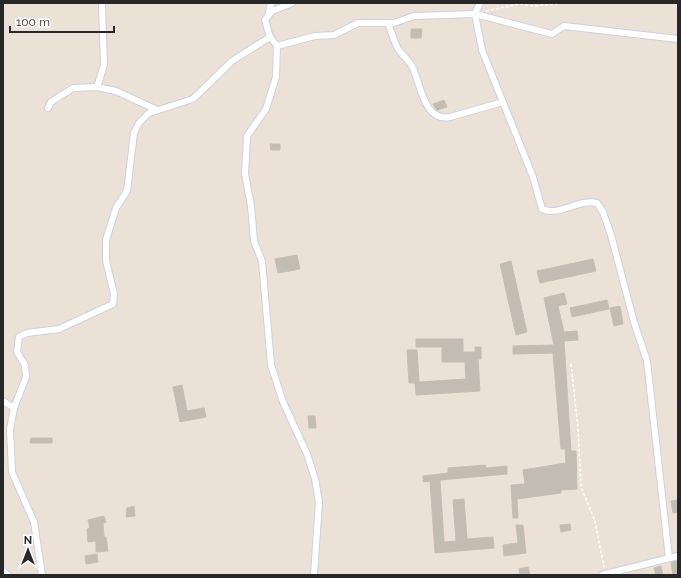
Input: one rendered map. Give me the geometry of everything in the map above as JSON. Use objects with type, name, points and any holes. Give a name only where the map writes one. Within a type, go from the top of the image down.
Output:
[{"type":"street","points":[[97,87],[104,65],[102,3]]},
{"type":"street","points":[[271,3],[265,24],[270,37],[277,46],[276,77],[266,109],[247,136],[245,174],[251,206],[254,241],[262,261],[271,365],[283,402],[308,454],[318,492],[319,502],[314,575]]},
{"type":"street","points":[[269,13],[292,3]]},
{"type":"street","points":[[480,3],[475,14],[482,50],[533,177],[542,210],[549,211],[594,202],[603,212],[611,235],[634,322],[647,361],[669,558]]},
{"type":"street","points":[[277,46],[315,36],[334,35],[358,23],[396,22],[414,16],[475,14],[552,34],[564,26],[678,39]]},
{"type":"street","points":[[388,23],[398,48],[413,69],[427,106],[435,115],[446,118],[503,102]]},
{"type":"street","points":[[42,575],[34,522],[15,483],[12,472],[10,429],[14,408],[26,377],[25,364],[17,352],[19,337],[27,333],[59,329],[114,304],[114,294],[105,248],[108,230],[116,208],[127,191],[136,127],[146,115],[193,99],[232,61],[270,37]]},
{"type":"street","points":[[48,108],[51,102],[73,88],[97,87],[116,91],[157,110]]},
{"type":"street","points":[[3,401],[14,408]]},
{"type":"street","points":[[604,574],[622,572],[678,556]]},
{"type":"street","points":[[3,571],[8,575]]},
{"type":"path","points":[[475,14],[519,3],[534,6],[566,3]]},
{"type":"path","points":[[571,364],[578,428],[582,487],[595,522],[604,574]]},
{"type":"building","points":[[411,29],[422,29],[421,38],[411,38]]},
{"type":"building","points":[[444,100],[447,107],[437,110],[433,104]]},
{"type":"building","points":[[270,144],[280,144],[280,150],[271,150]]},
{"type":"building","points":[[297,255],[300,269],[278,273],[275,259]]},
{"type":"building","points":[[593,259],[596,271],[540,283],[537,271]]},
{"type":"building","points":[[511,261],[527,332],[516,335],[500,264]]},
{"type":"building","points":[[564,293],[567,304],[558,306],[564,332],[577,331],[578,340],[564,341],[571,451],[576,451],[577,489],[561,490],[561,493],[517,499],[518,518],[513,518],[511,485],[525,484],[523,470],[566,463],[565,449],[561,449],[553,353],[513,354],[513,346],[554,345],[544,298]]},
{"type":"building","points":[[607,300],[609,309],[572,317],[570,308]]},
{"type":"building","points":[[620,306],[623,324],[614,326],[610,308]]},
{"type":"building","points":[[416,339],[463,339],[463,352],[475,352],[475,347],[481,347],[481,359],[478,359],[480,391],[416,395],[415,383],[409,383],[407,350],[417,350],[419,382],[466,379],[465,362],[442,362],[442,347],[416,347]]},
{"type":"building","points":[[182,385],[187,411],[204,408],[206,417],[180,422],[173,387]]},
{"type":"building","points":[[308,416],[315,416],[316,428],[309,428]]},
{"type":"building","points":[[31,438],[52,438],[52,443],[30,443]]},
{"type":"building","points":[[485,465],[486,468],[507,466],[507,474],[440,480],[444,542],[456,541],[453,500],[464,499],[467,539],[493,537],[494,548],[435,553],[430,481],[423,482],[423,476],[448,473],[448,468]]},
{"type":"building","points":[[678,500],[678,512],[673,513],[671,501]]},
{"type":"building","points":[[134,506],[135,516],[126,517],[127,508]]},
{"type":"building","points":[[104,516],[106,522],[103,523],[104,537],[106,537],[108,551],[96,552],[96,541],[88,542],[87,529],[90,528],[88,520]]},
{"type":"building","points":[[570,524],[571,530],[561,532],[560,525]]},
{"type":"building","points":[[516,525],[523,525],[526,553],[504,556],[503,545],[518,543]]},
{"type":"building","points":[[97,554],[98,562],[86,564],[85,556]]},
{"type":"building","points":[[678,561],[678,575],[673,575],[671,562]]},
{"type":"building","points":[[661,566],[663,575],[656,575],[654,568]]},
{"type":"building","points":[[528,567],[530,575],[520,575],[519,569]]}]
